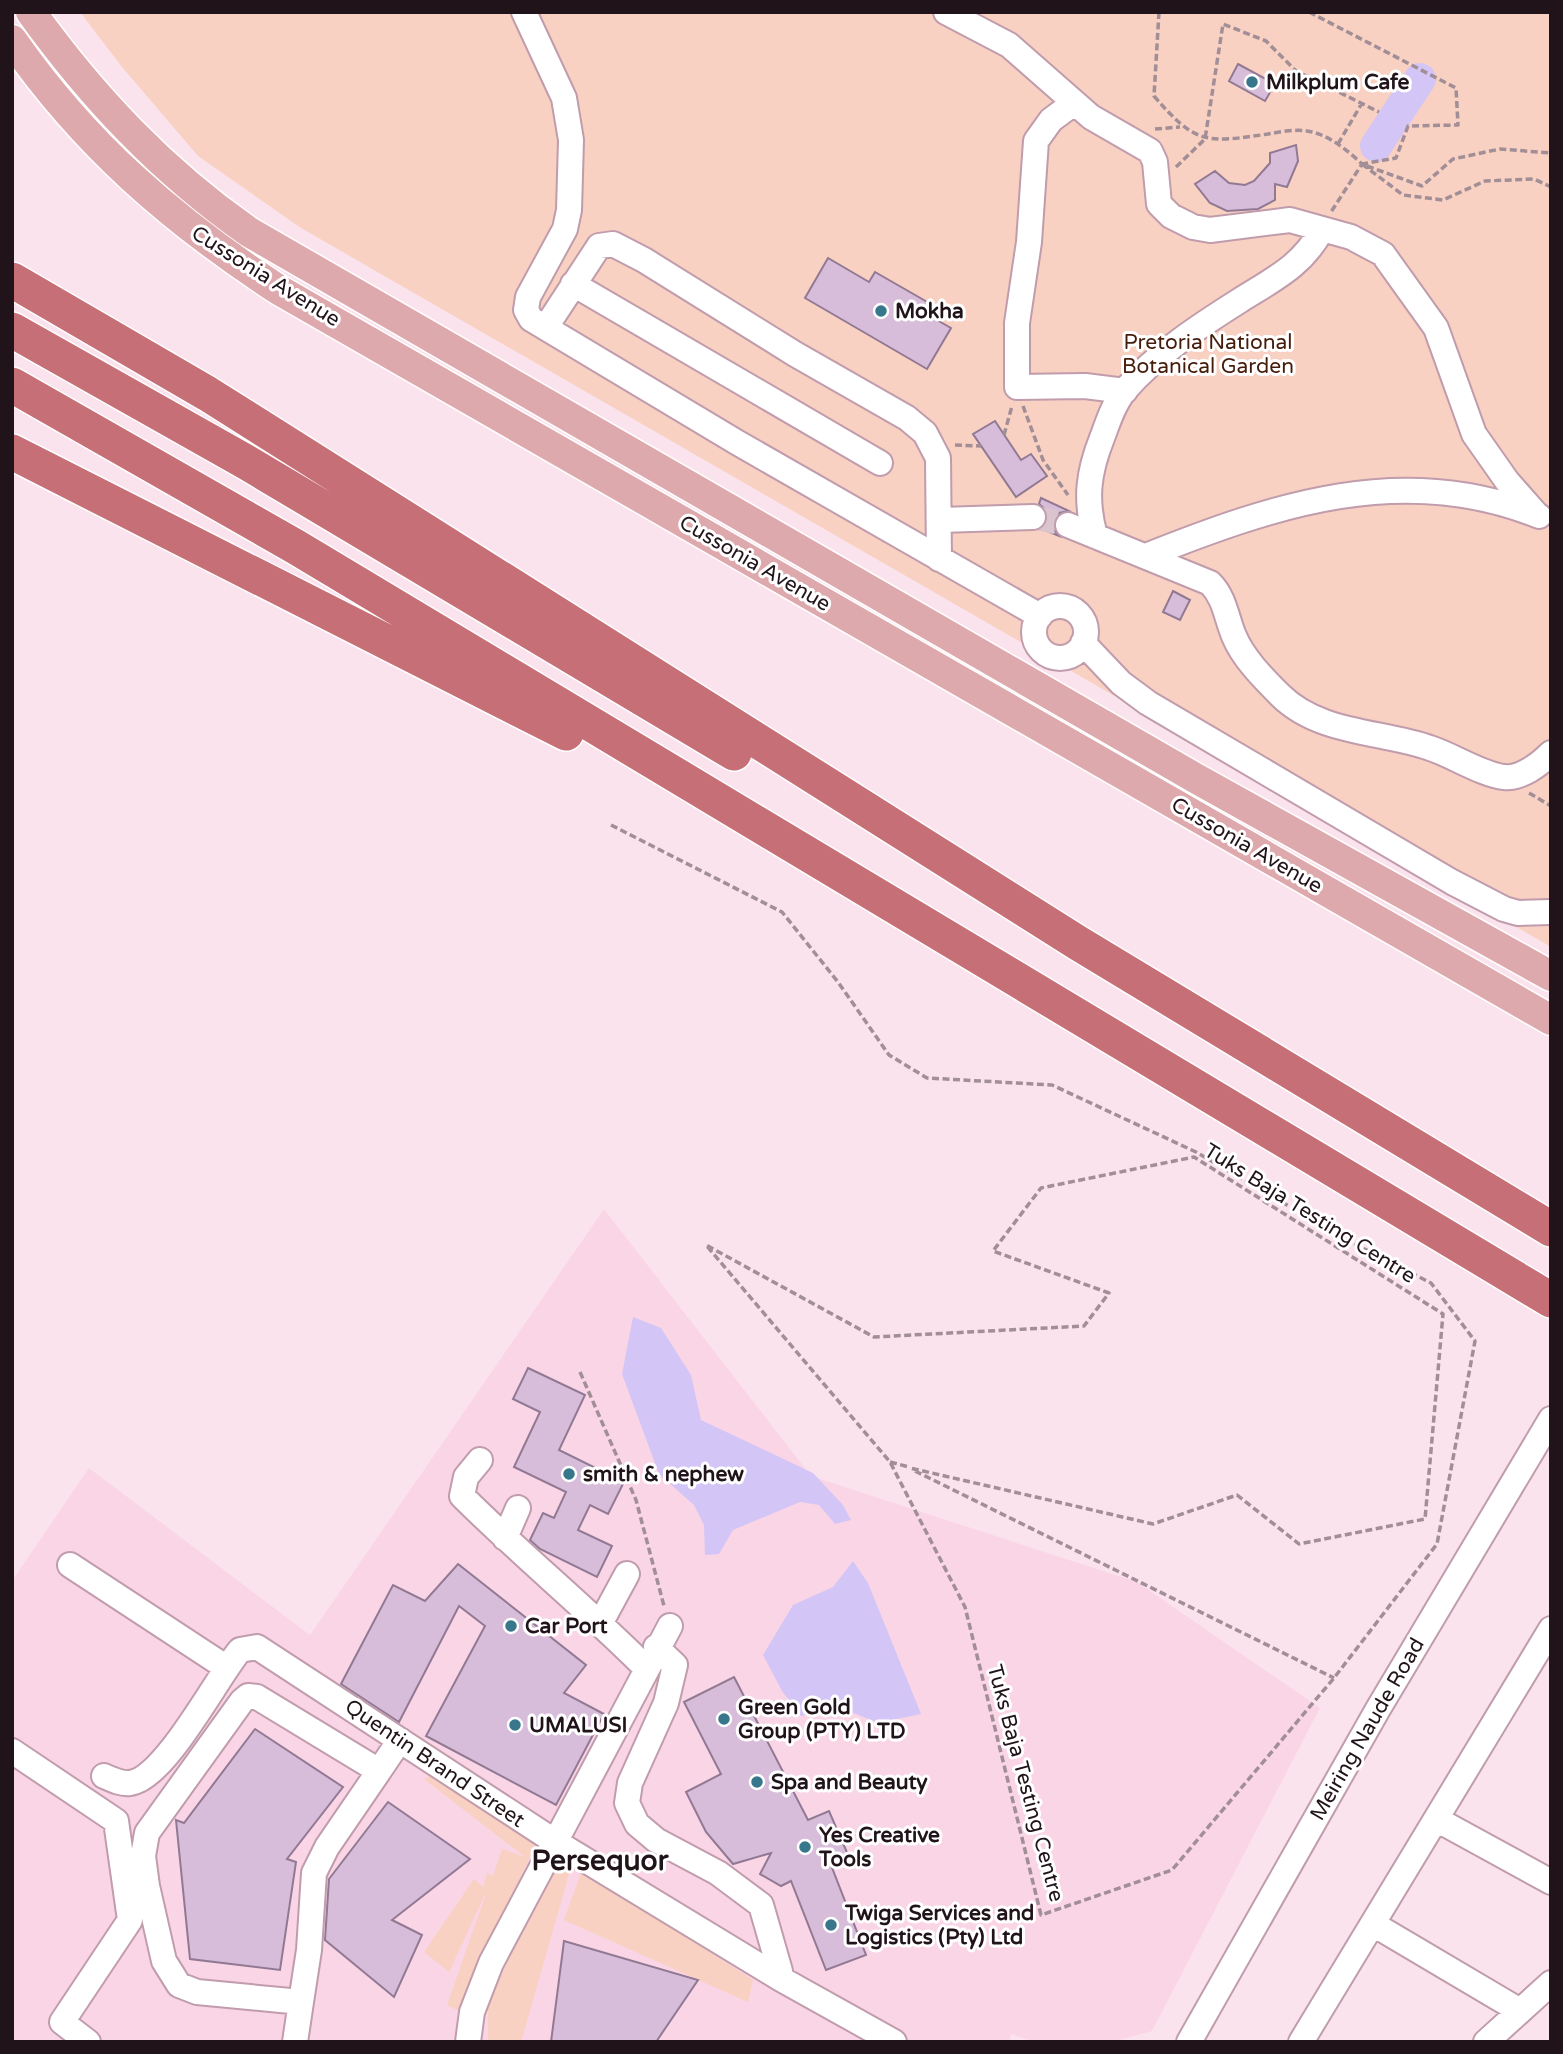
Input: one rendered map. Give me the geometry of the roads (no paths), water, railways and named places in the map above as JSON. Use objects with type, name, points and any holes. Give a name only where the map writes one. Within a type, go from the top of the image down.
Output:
[{"type":"highway","points":[[12,262],[149,348],[208,394]]},
{"type":"highway","points":[[12,280],[208,394],[1078,943],[1551,1229]]},
{"type":"highway","points":[[12,330],[246,462],[1551,1245]]},
{"type":"highway","points":[[12,385],[319,561],[1551,1300]]},
{"type":"highway","points":[[12,452],[567,733],[758,834],[922,929],[1003,970]]},
{"type":"main road","name":"Cussonia Avenue","points":[[31,12],[88,89],[117,120],[182,181],[249,232],[1028,682],[1551,976]]},
{"type":"main road","name":"Cussonia Avenue","points":[[12,40],[71,118],[145,192],[224,254],[279,290],[1551,1020]]},
{"type":"main road","points":[[1495,988],[1515,1015],[1551,1040]]},
{"type":"street","points":[[524,12],[558,81],[571,124],[569,210],[565,229],[526,306],[531,319],[738,443],[1040,616]]},
{"type":"street","points":[[946,12],[1009,45],[1091,117],[1150,151],[1155,162],[1159,204],[1171,216],[1193,227],[1227,230],[1290,220],[1370,245],[1395,266],[1436,328],[1474,434],[1494,465],[1544,520]]},
{"type":"street","points":[[1074,103],[1051,120],[1035,141],[1028,253],[1017,323],[1017,387],[1085,386],[1125,391]]},
{"type":"street","points":[[1095,536],[1089,515],[1088,480],[1106,426],[1125,391],[1219,314],[1289,271],[1311,249],[1322,229]]},
{"type":"street","points":[[546,327],[599,246],[613,244],[622,248],[795,354],[907,418],[933,444],[938,458],[941,520],[939,559]]},
{"type":"street","points":[[573,284],[880,463]]},
{"type":"street","points":[[1146,556],[1254,514],[1361,493],[1436,492],[1544,520]]},
{"type":"street","points":[[1071,514],[1095,536],[1210,583],[1217,590],[1234,637],[1250,662],[1284,699],[1309,716],[1342,727],[1416,743],[1503,777],[1524,772],[1551,753]]},
{"type":"street","points":[[941,520],[1033,517]]},
{"type":"street","points":[[1056,606],[1074,610],[1085,625],[1083,643],[1068,656],[1047,654],[1039,647],[1035,636],[1040,616],[1056,606]]},
{"type":"street","points":[[1083,643],[1121,683],[1148,704],[1452,882],[1504,909],[1518,913],[1551,912]]},
{"type":"street","points":[[1010,709],[1047,654]]},
{"type":"street","name":"Meiring Naude Road","points":[[1189,2042],[1358,1743],[1551,1419]]},
{"type":"street","points":[[480,1460],[466,1477],[462,1496],[505,1538],[601,1622],[651,1657],[675,1665],[666,1703],[630,1783],[626,1803],[637,1824],[656,1840],[718,1873],[761,1905],[780,1971]]},
{"type":"street","points":[[505,1538],[518,1508]]},
{"type":"street","points":[[70,1565],[228,1668],[178,1742],[146,1776],[130,1783],[104,1776]]},
{"type":"street","points":[[601,1622],[627,1574]]},
{"type":"street","points":[[468,2042],[472,2012],[491,1963],[651,1657],[670,1626]]},
{"type":"street","points":[[1301,2042],[1551,1629]]},
{"type":"street","name":"Quentin Brand Street","points":[[228,1668],[245,1647],[257,1647],[268,1653],[554,1841],[781,1979],[894,2042]]},
{"type":"street","points":[[300,2002],[197,1992],[173,1980],[164,1961],[147,1886],[143,1856],[147,1833],[237,1707],[248,1696],[257,1697],[271,1705],[379,1771]]},
{"type":"street","points":[[295,2042],[309,1950],[314,1873],[327,1847],[400,1740]]},
{"type":"street","points":[[12,1751],[116,1821],[130,1920],[62,2022],[88,2042]]},
{"type":"street","points":[[1436,1819],[1550,1879]]},
{"type":"street","points":[[1373,1924],[1520,2011]]},
{"type":"street","points":[[1486,2042],[1551,1983]]},
{"type":"waterway","points":[[1376,146],[1420,79]]},
{"type":"tunnel","points":[[1033,517],[1068,525]]},
{"type":"place","name":"Milkplum Cafe","points":[[1252,82]]},
{"type":"place","name":"Mokha","points":[[881,311]]},
{"type":"place","name":"smith & nephew","points":[[569,1474]]},
{"type":"place","name":"Car Port","points":[[511,1626]]},
{"type":"place","name":"Green Gold Group (PTY) LTD","points":[[724,1719]]},
{"type":"place","name":"UMALUSI","points":[[515,1725]]},
{"type":"place","name":"Spa and Beauty","points":[[757,1782]]},
{"type":"place","name":"Yes Creative Tools","points":[[805,1847]]},
{"type":"place","name":"Twiga Services and Logistics (Pty) Ltd","points":[[831,1925]]},
{"type":"district","name":"Persequor","points":[[600,1860]]},
{"type":"park label","name":"Pretoria National Botanical Garden","points":[[1208,354]]}]
